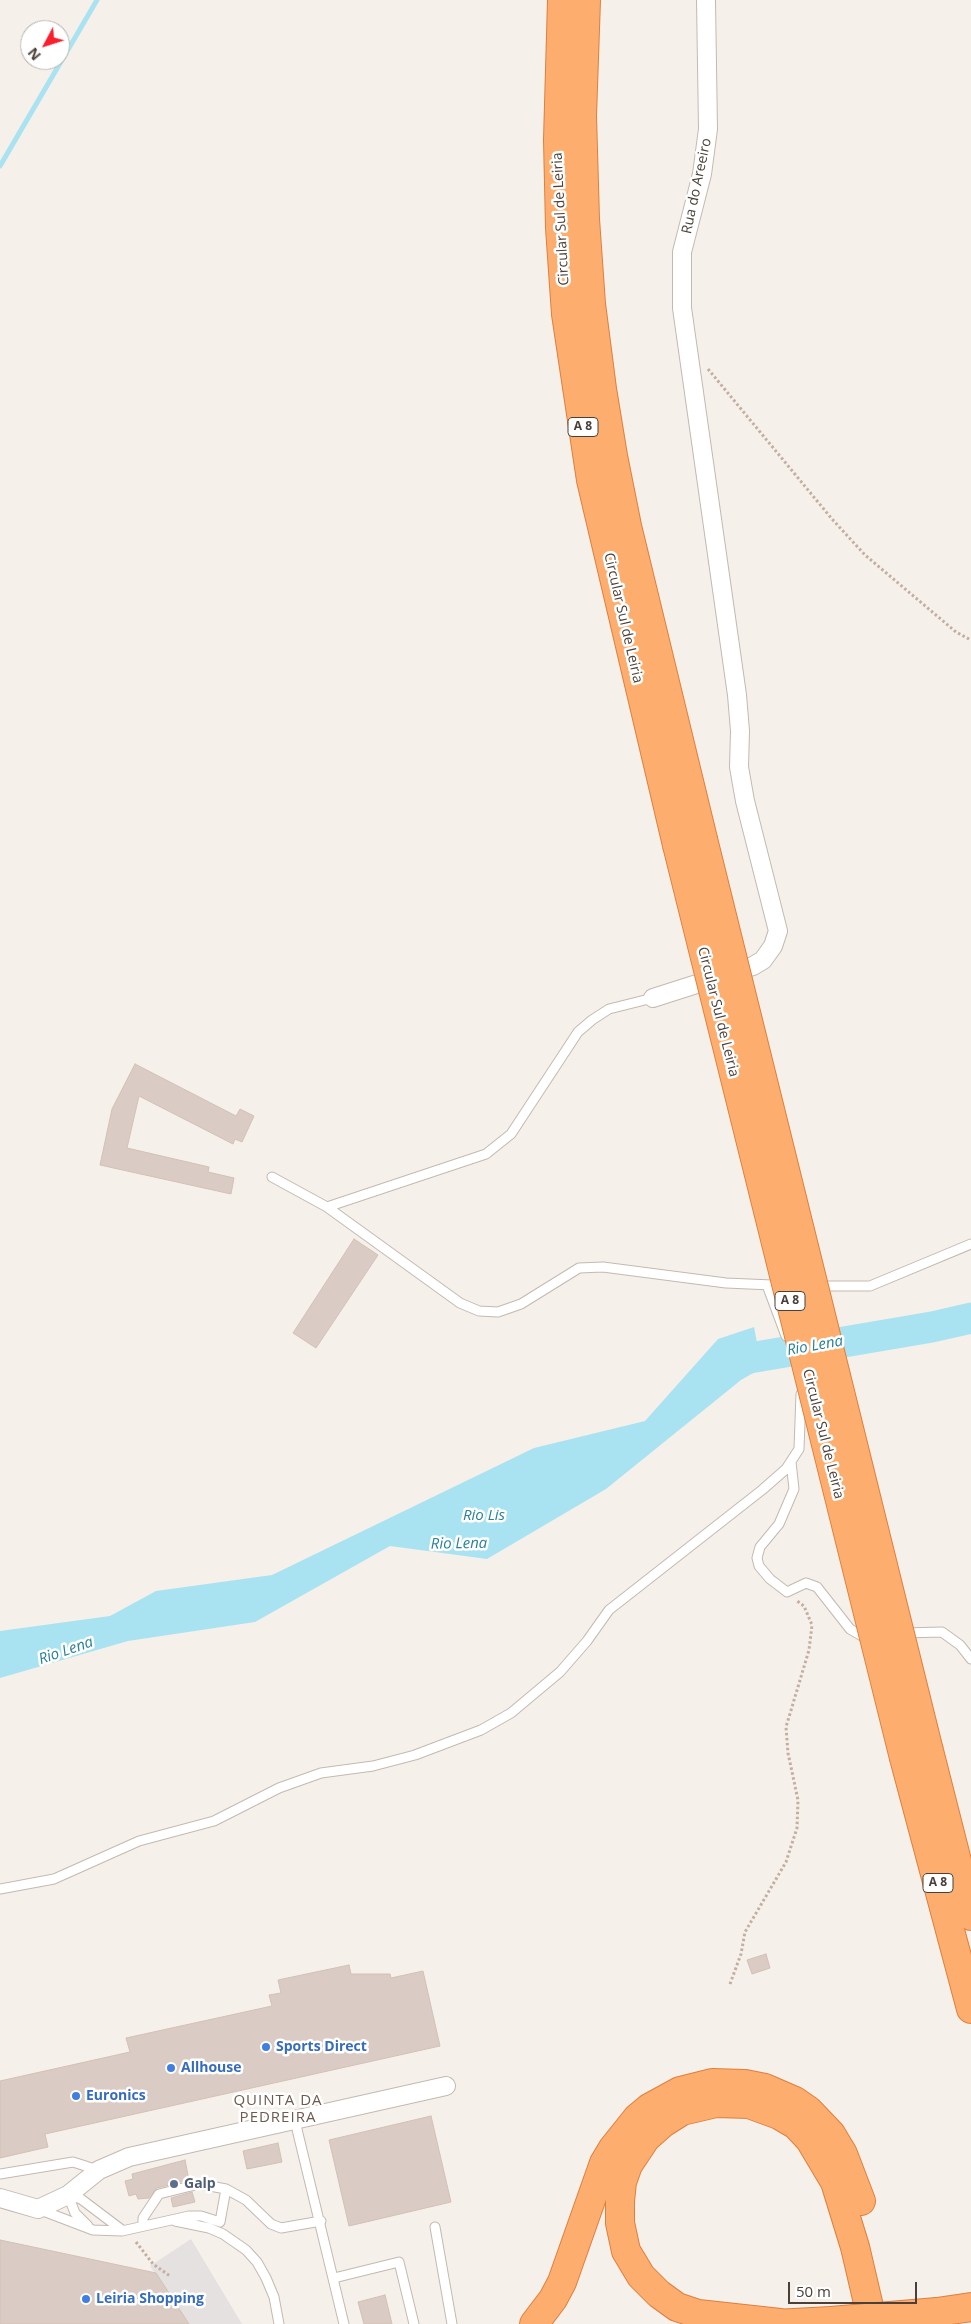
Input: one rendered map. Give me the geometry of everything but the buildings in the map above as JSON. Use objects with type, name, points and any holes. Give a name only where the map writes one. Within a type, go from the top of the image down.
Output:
[{"type":"highway","name":"Circular Sul de Leiria","points":[[562,0],[558,140],[560,228],[566,314],[594,490],[677,845],[917,1755],[971,1916]]},
{"type":"highway","name":"Circular Sul de Leiria","points":[[586,0],[582,116],[585,219],[591,304],[613,456],[642,589],[703,839],[917,1755],[971,2009]]},
{"type":"highway","points":[[534,2324],[553,2299],[562,2282],[604,2163],[626,2130],[649,2108],[680,2090],[694,2086],[728,2083],[746,2084],[781,2094],[808,2110],[831,2134],[843,2154],[861,2201],[892,2324]]},
{"type":"highway","points":[[874,2324],[855,2247],[834,2182],[810,2140],[796,2125],[779,2115],[749,2104],[716,2103],[682,2111],[663,2123],[646,2138],[628,2165],[622,2182],[620,2223],[626,2251],[641,2276],[659,2294],[677,2307],[698,2314],[777,2324],[830,2321],[937,2312],[971,2307]]},
{"type":"street","name":"Rua do Areeiro","points":[[653,998],[753,966],[763,960],[773,946],[778,931],[745,801],[739,767],[740,731],[737,695],[682,308],[682,252],[702,174],[708,129],[706,0]]},
{"type":"street","points":[[0,2198],[38,2209],[68,2195],[98,2170],[129,2157],[446,2086]]},
{"type":"lane","points":[[327,1207],[486,1154],[511,1134],[578,1032],[609,1009],[653,998]]},
{"type":"lane","points":[[272,1177],[327,1207],[460,1303],[479,1311],[498,1312],[521,1304],[579,1268],[603,1267],[726,1283],[870,1286],[971,1244]]},
{"type":"lane","points":[[767,1285],[787,1338]]},
{"type":"lane","points":[[0,1888],[54,1879],[139,1841],[214,1821],[279,1788],[321,1773],[373,1766],[415,1755],[480,1730],[511,1713],[560,1672],[587,1641],[609,1610],[786,1469],[798,1449],[802,1398],[800,1389]]},
{"type":"lane","points":[[790,1462],[794,1489],[779,1524],[760,1547],[757,1558],[759,1566],[770,1579],[787,1592],[806,1583],[817,1587],[850,1629],[862,1636],[928,1631],[942,1632],[960,1645],[971,1659]]},
{"type":"lane","points":[[295,2121],[321,2221],[344,2324]]},
{"type":"lane","points":[[0,2174],[73,2162],[98,2170]]},
{"type":"lane","points":[[143,2226],[143,2218],[159,2194],[199,2184],[226,2189],[246,2200],[271,2224],[280,2228],[321,2221]]},
{"type":"lane","points":[[38,2209],[93,2230],[122,2230],[201,2216],[220,2222],[226,2189]]},
{"type":"lane","points":[[68,2195],[75,2213],[93,2230]]},
{"type":"lane","points":[[68,2195],[81,2199],[122,2230]]},
{"type":"lane","points":[[172,2220],[209,2228],[223,2234],[246,2250],[257,2262],[266,2278],[274,2297],[279,2324]]},
{"type":"lane","points":[[435,2226],[452,2324]]},
{"type":"lane","points":[[334,2278],[399,2262],[414,2324]]},
{"type":"path","points":[[686,342],[832,519],[865,555],[956,632],[971,640]]},
{"type":"path","points":[[730,1984],[741,1954],[745,1932],[786,1862],[797,1828],[798,1800],[788,1754],[786,1727],[809,1650],[812,1624],[804,1606],[787,1592]]},
{"type":"path","points":[[136,2242],[153,2264],[170,2276]]},
{"type":"shaded area","points":[[191,2239],[242,2324],[189,2324],[150,2266]]},
{"type":"water","name":"Rio Lis","points":[[754,1327],[762,1368],[741,1380],[606,1489],[487,1559],[390,1546],[255,1622],[128,1641],[0,1678],[0,1631],[110,1616],[156,1591],[272,1575],[534,1448],[645,1421],[718,1339]]},
{"type":"waterway","points":[[0,166],[97,0]]},
{"type":"waterway","name":"Rio Lena","points":[[722,1375],[738,1360],[932,1327],[971,1318]]},
{"type":"place","name":"Sports Direct","points":[[266,2047]]},
{"type":"place","name":"Allhouse","points":[[171,2068]]},
{"type":"place","name":"Euronics","points":[[76,2096]]},
{"type":"place","name":"Galp","points":[[174,2184]]},
{"type":"place","name":"Leiria Shopping","points":[[86,2299]]},
{"type":"district","name":"QUINTA DA PEDREIRA","points":[[278,2110]]}]
